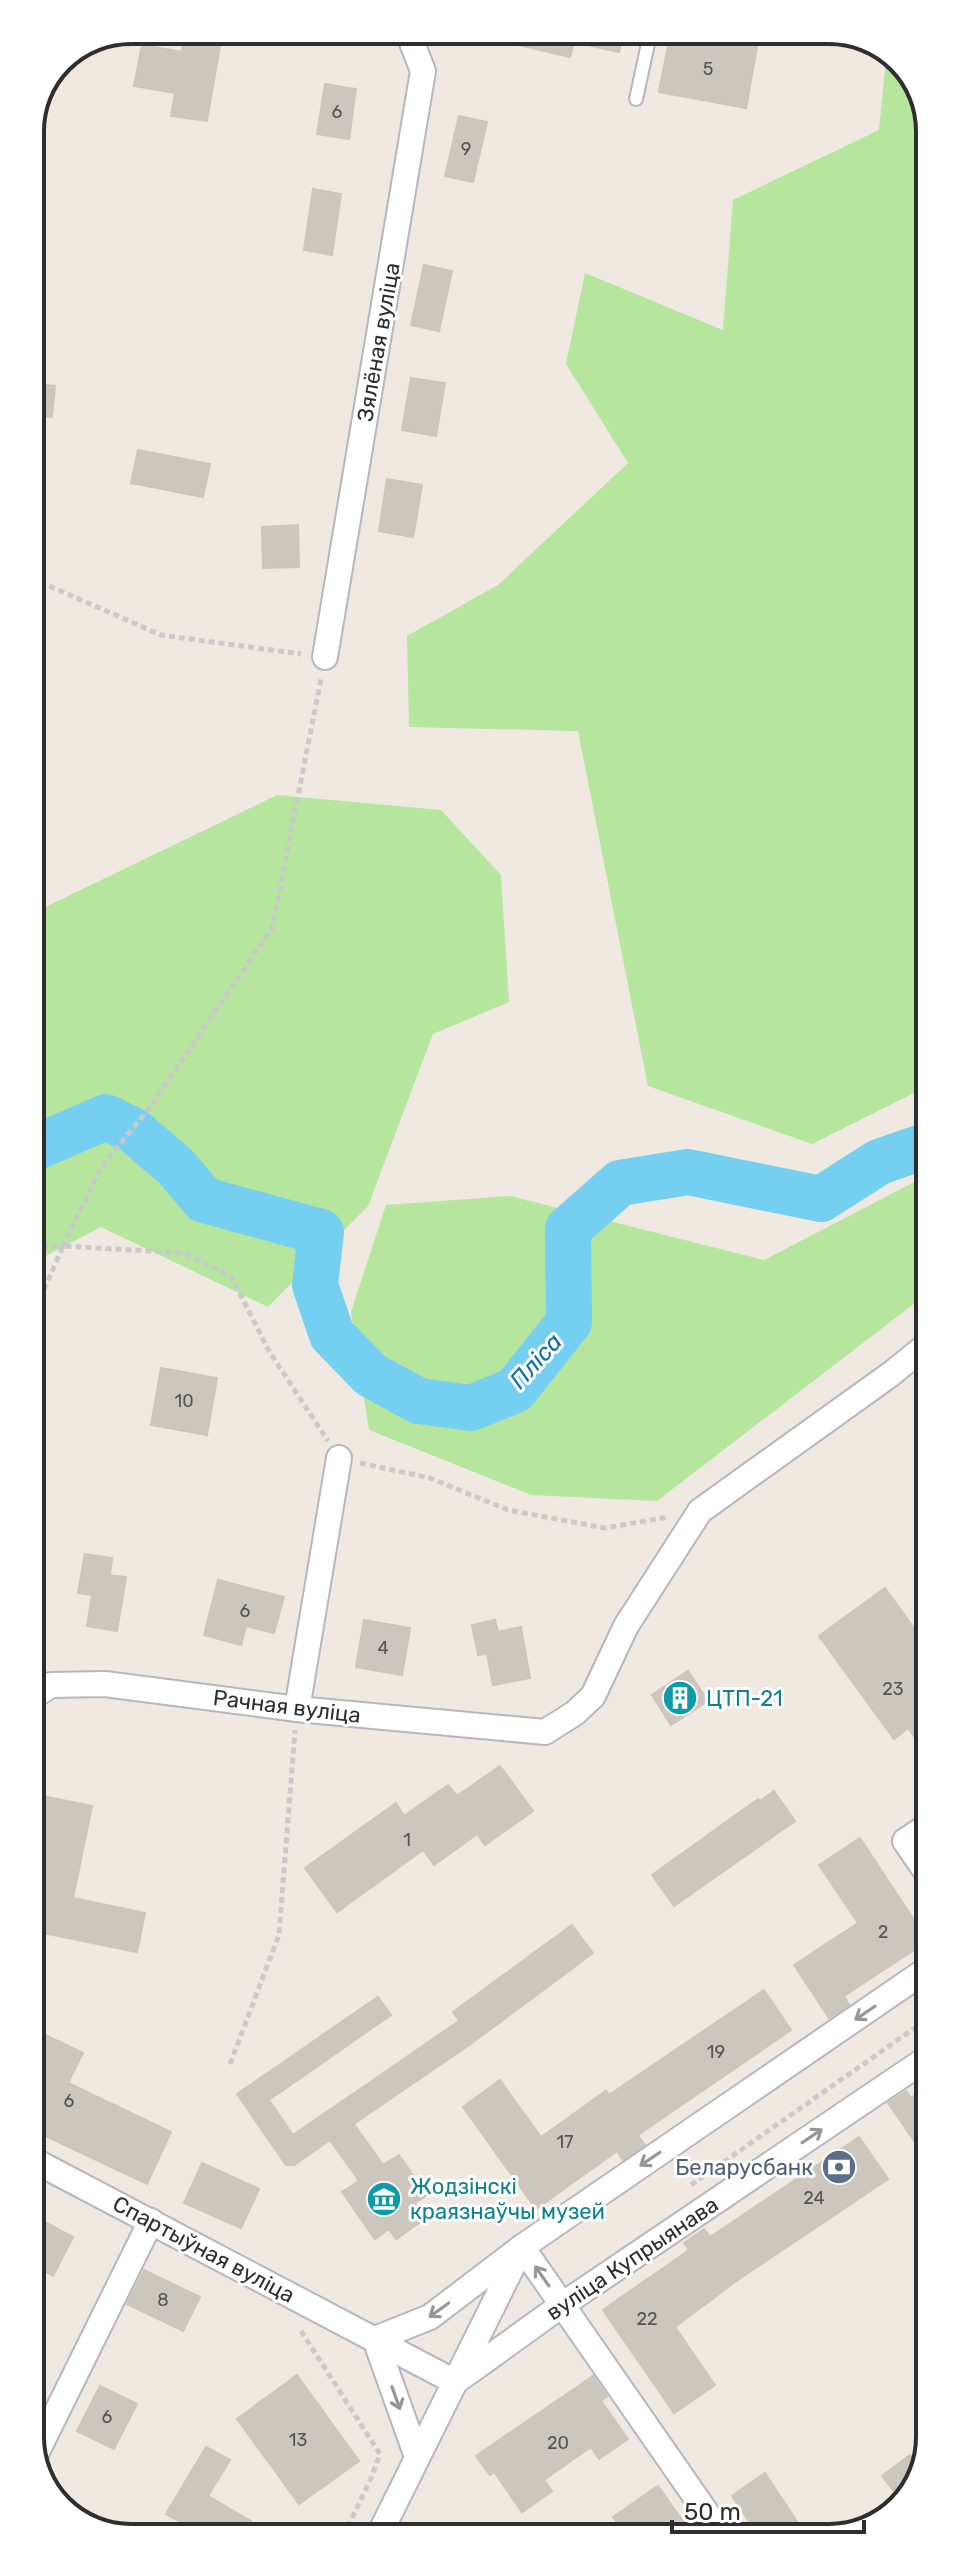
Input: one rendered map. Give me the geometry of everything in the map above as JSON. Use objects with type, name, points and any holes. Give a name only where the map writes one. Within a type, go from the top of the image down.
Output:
[{"type":"street","name":"Зялёная вуліца","points":[[325,657],[423,71],[412,44]]},
{"type":"street","points":[[700,1511],[916,1354]]},
{"type":"street","points":[[297,1709],[339,1458]]},
{"type":"street","name":"Рачная вуліца","points":[[44,1689],[51,1685],[105,1684],[297,1709],[545,1732],[575,1713],[593,1696],[626,1626],[700,1511]]},
{"type":"street","points":[[916,1834],[905,1841],[916,1857]]},
{"type":"street","name":"вуліца Купрыянава","points":[[375,2339],[430,2317],[522,2247],[916,1977]]},
{"type":"street","name":"вуліца Купрыянава","points":[[455,2382],[562,2305],[916,2066]]},
{"type":"street","name":"Спартыўная вуліца","points":[[44,2166],[455,2382]]},
{"type":"street","points":[[44,2438],[151,2221]]},
{"type":"street","points":[[522,2247],[714,2524]]},
{"type":"street","name":"вуліца Купрыянава","points":[[384,2524],[522,2247]]},
{"type":"street","points":[[375,2339],[417,2457]]},
{"type":"lane","points":[[636,99],[648,44]]},
{"type":"path","points":[[44,584],[161,635],[325,657],[272,928],[150,1107],[100,1169],[44,1290]]},
{"type":"path","points":[[44,1246],[183,1253],[231,1276],[269,1351],[339,1458],[430,1478],[508,1510],[605,1528],[700,1511]]},
{"type":"path","points":[[230,2064],[279,1935],[297,1709]]},
{"type":"path","points":[[301,2331],[380,2454],[349,2524]]},
{"type":"green space","points":[[885,65],[907,93],[916,131],[916,1092],[812,1144],[648,1086],[578,731],[409,727],[407,636],[498,585],[628,463],[566,364],[585,273],[723,330],[733,200],[879,130]]},
{"type":"green space","points":[[277,795],[441,810],[501,875],[509,1002],[433,1034],[368,1206],[268,1307],[101,1227],[44,1257],[44,908]]},
{"type":"green space","points":[[916,1181],[916,1302],[657,1501],[531,1495],[369,1430],[351,1312],[386,1205],[510,1196],[764,1260]]},
{"type":"building","points":[[183,44],[220,44],[207,121],[171,116],[175,93],[134,86],[142,45],[182,52]]},
{"type":"building","points":[[515,44],[573,44],[570,57]]},
{"type":"building","points":[[583,44],[621,44],[619,52]]},
{"type":"building","points":[[668,44],[742,44],[757,47],[746,108],[659,92]]},
{"type":"building","points":[[325,84],[356,89],[349,139],[317,134]]},
{"type":"building","points":[[459,116],[487,122],[473,182],[445,176]]},
{"type":"building","points":[[313,189],[341,194],[332,255],[304,250]]},
{"type":"building","points":[[424,265],[452,271],[439,331],[411,325]]},
{"type":"building","points":[[411,378],[445,383],[436,436],[402,430]]},
{"type":"building","points":[[44,385],[55,386],[52,417],[44,416]]},
{"type":"building","points":[[138,450],[210,464],[203,497],[131,483]]},
{"type":"building","points":[[387,479],[422,485],[413,537],[379,531]]},
{"type":"building","points":[[298,525],[299,567],[263,568],[262,527]]},
{"type":"building","points":[[161,1368],[217,1378],[207,1435],[151,1425]]},
{"type":"building","points":[[85,1554],[112,1558],[110,1575],[126,1577],[117,1631],[87,1626],[92,1595],[78,1593]]},
{"type":"building","points":[[218,1580],[284,1597],[274,1633],[246,1626],[241,1645],[204,1635]]},
{"type":"building","points":[[885,1588],[916,1631],[916,1739],[908,1728],[894,1739],[819,1636]]},
{"type":"building","points":[[364,1620],[410,1628],[402,1675],[356,1667]]},
{"type":"building","points":[[495,1620],[498,1632],[521,1627],[530,1678],[493,1685],[487,1654],[478,1655],[472,1625]]},
{"type":"building","name":"ЦТП-21","points":[[688,1671],[708,1701],[671,1725],[652,1695]]},
{"type":"building","points":[[500,1766],[533,1811],[485,1845],[477,1834],[434,1865],[423,1850],[337,1912],[305,1868],[396,1803],[404,1816],[448,1785],[457,1796]]},
{"type":"building","points":[[774,1791],[795,1821],[674,1906],[652,1875],[758,1799],[760,1801]]},
{"type":"building","points":[[44,1796],[92,1806],[73,1898],[145,1913],[137,1952],[44,1933]]},
{"type":"building","points":[[860,1838],[916,1923],[916,1949],[844,1996],[849,2005],[829,2018],[794,1965],[858,1923],[819,1865]]},
{"type":"building","points":[[572,1925],[593,1953],[472,2043],[354,2124],[383,2165],[399,2155],[427,2195],[415,2203],[426,2218],[396,2239],[389,2229],[375,2239],[342,2192],[359,2181],[330,2140],[294,2165],[286,2165],[237,2094],[378,1997],[391,2015],[269,2100],[293,2135],[459,2021],[453,2012]]},
{"type":"building","points":[[764,1990],[791,2030],[638,2135],[645,2145],[623,2160],[617,2151],[536,2209],[463,2107],[500,2080],[541,2137],[606,2091],[609,2095]]},
{"type":"building","points":[[44,2034],[83,2053],[68,2083],[171,2132],[147,2184],[44,2135]]},
{"type":"building","points":[[906,2091],[911,2098],[916,2095],[916,2144],[888,2103]]},
{"type":"building","points":[[859,2137],[888,2179],[739,2279],[675,2327],[715,2385],[674,2413],[603,2310],[689,2250],[684,2243],[704,2229],[710,2237]]},
{"type":"building","points":[[202,2163],[259,2189],[241,2228],[184,2203]]},
{"type":"building","points":[[44,2222],[73,2237],[53,2276],[44,2271]]},
{"type":"building","points":[[144,2270],[200,2297],[183,2331],[127,2304]]},
{"type":"building","points":[[297,2375],[359,2461],[299,2504],[237,2419]]},
{"type":"building","points":[[593,2376],[607,2396],[601,2401],[628,2439],[599,2459],[591,2447],[544,2480],[552,2491],[522,2512],[494,2472],[490,2475],[476,2456]]},
{"type":"building","points":[[100,2386],[137,2404],[114,2449],[77,2431]]},
{"type":"building","points":[[206,2447],[230,2460],[208,2496],[251,2521],[249,2524],[183,2524],[166,2514]]},
{"type":"building","points":[[910,2455],[913,2459],[895,2493],[882,2476]]},
{"type":"building","points":[[765,2473],[799,2524],[751,2524],[732,2496]]},
{"type":"building","points":[[658,2486],[685,2524],[618,2524],[613,2517]]},
{"type":"waterway","name":"Пліса","points":[[44,1144],[106,1117],[134,1131],[175,1166],[204,1200],[321,1232],[315,1285],[332,1335],[371,1375],[419,1401],[471,1408],[515,1390],[569,1322],[568,1229],[620,1183],[688,1172],[821,1199],[879,1162],[916,1149]]},
{"type":"place","name":"ЦТП-21","points":[[680,1698]]},
{"type":"place","name":"Беларусбанк","points":[[839,2167]]},
{"type":"place","name":"Жодзінскі краязнаўчы музей","points":[[384,2199]]}]
